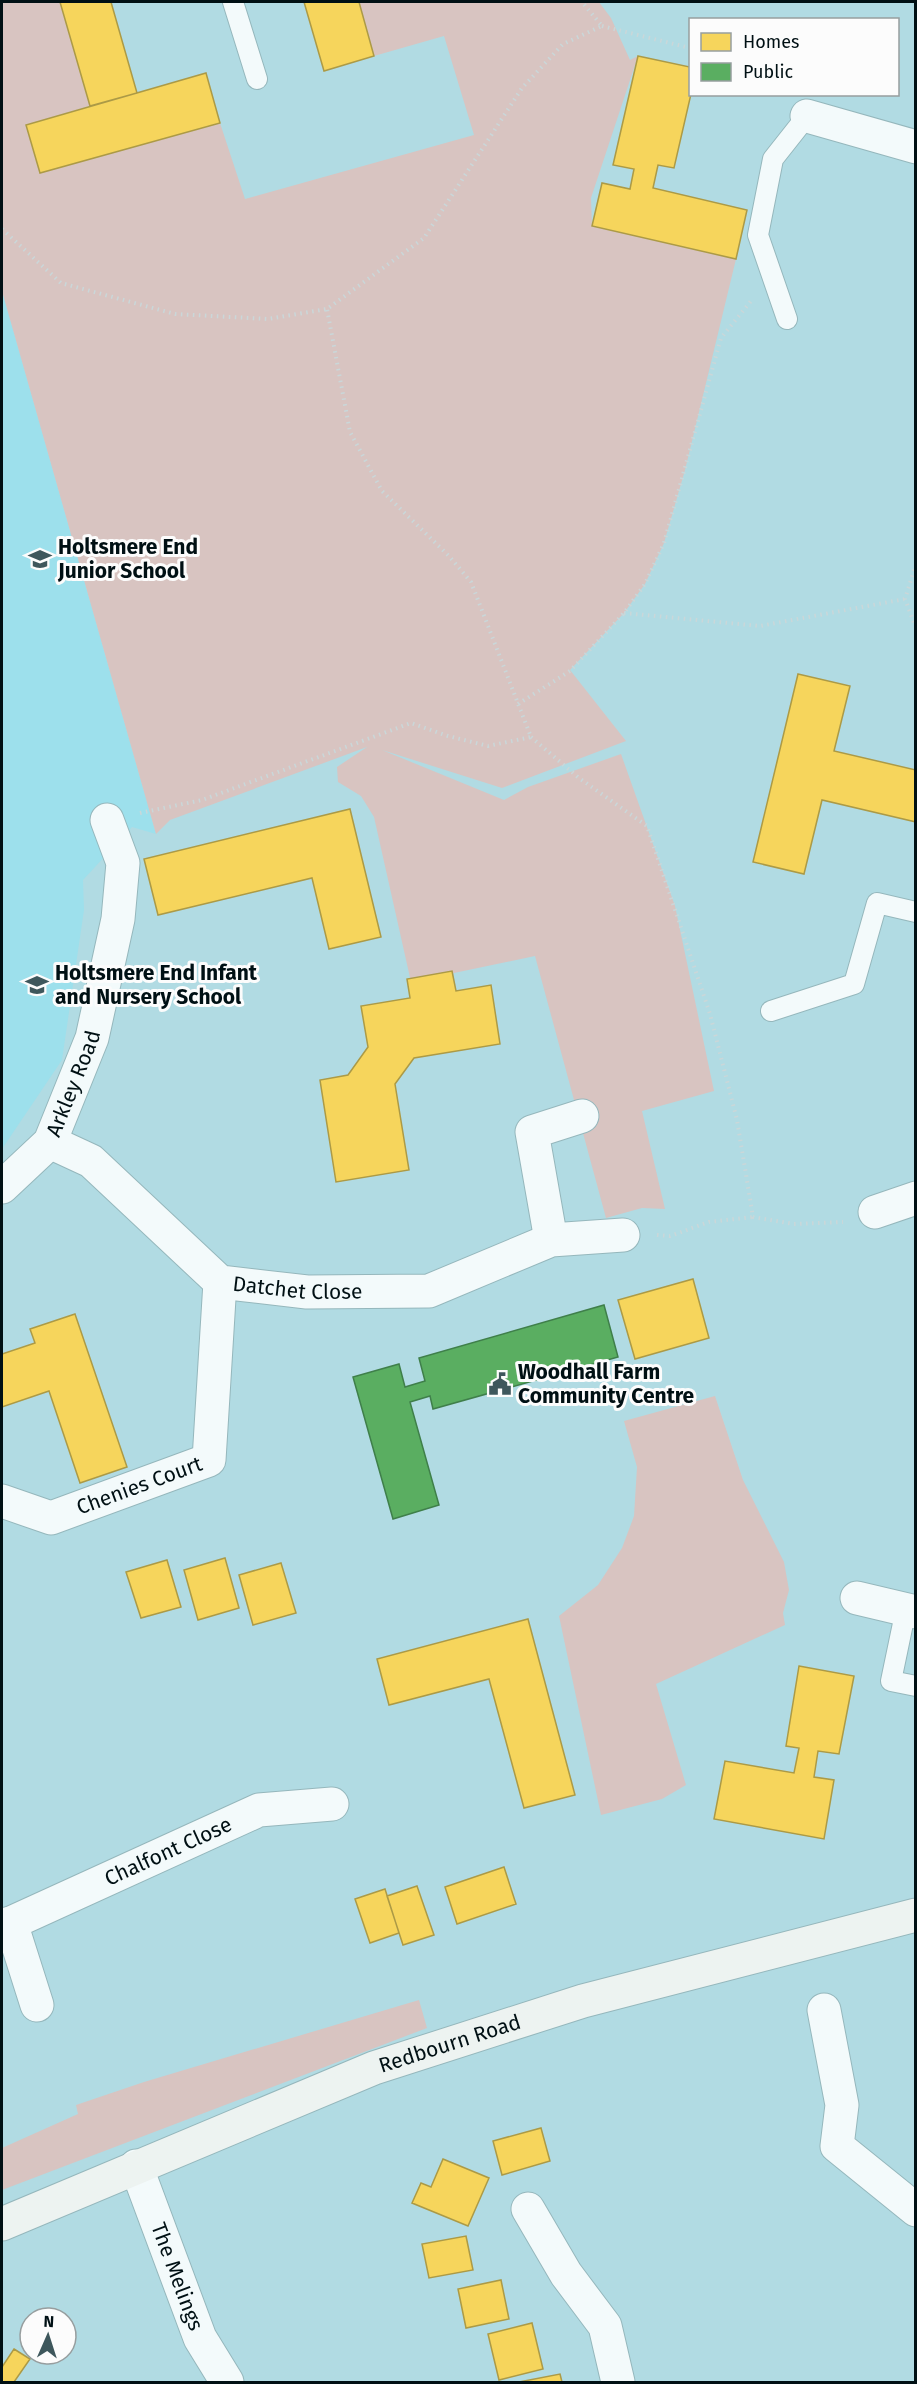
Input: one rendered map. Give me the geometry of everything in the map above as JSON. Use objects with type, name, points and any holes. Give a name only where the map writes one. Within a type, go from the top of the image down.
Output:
[{"type":"main road","name":"Redbourn Road","points":[[2,2224],[136,2166],[385,2064],[583,2001],[915,1915]]},
{"type":"street","points":[[807,116],[915,147]]},
{"type":"street","name":"Arkley Road","points":[[2,1187],[50,1142],[92,1038],[118,919],[123,863],[107,820]]},
{"type":"street","points":[[551,1240],[532,1132],[582,1116]]},
{"type":"street","name":"Datchet Close","points":[[50,1142],[91,1161],[220,1282],[307,1292],[429,1291],[551,1240],[623,1235]]},
{"type":"street","points":[[875,1212],[915,1198]]},
{"type":"street","name":"Chenies Court","points":[[2,1501],[51,1518],[209,1460],[220,1282]]},
{"type":"street","points":[[857,1598],[911,1610]]},
{"type":"street","name":"Chalfont Close","points":[[37,2005],[6,1924],[259,1810],[332,1804]]},
{"type":"street","points":[[824,2010],[842,2104],[837,2145],[915,2210]]},
{"type":"street","name":"The Melings","points":[[136,2166],[200,2338],[227,2382]]},
{"type":"street","points":[[528,2209],[566,2274],[605,2326],[618,2382]]},
{"type":"lane","points":[[233,2],[257,79]]},
{"type":"lane","points":[[787,319],[758,235],[774,159],[807,116]]},
{"type":"lane","points":[[771,1011],[854,984],[877,903],[915,912]]},
{"type":"lane","points":[[911,1610],[891,1681],[915,1686]]},
{"type":"path","points":[[582,2],[603,26],[689,48]]},
{"type":"path","points":[[2,230],[61,283],[175,314],[268,319],[327,309],[424,238],[522,88],[563,44],[603,26]]},
{"type":"path","points":[[518,704],[570,670],[624,613],[645,584],[664,543],[721,338],[772,275]]},
{"type":"path","points":[[327,309],[350,432],[382,491],[449,556],[471,582],[531,737],[579,778],[647,826],[710,1014],[737,1120],[753,1218]]},
{"type":"path","points":[[915,564],[905,599],[915,628]]},
{"type":"path","points":[[624,613],[760,626],[905,599]]},
{"type":"path","points":[[107,820],[202,800],[411,723],[448,736],[488,746],[531,737]]},
{"type":"path","points":[[623,1235],[670,1236],[710,1222],[753,1218],[794,1224],[838,1224],[875,1212]]},
{"type":"shaded area","points":[[2,2],[60,2],[90,106],[26,125],[40,173],[220,123],[245,199],[474,135],[444,36],[374,56],[359,2],[599,2],[611,18],[630,60],[638,56],[591,198],[592,226],[736,259],[685,470],[664,543],[645,584],[624,613],[570,670],[626,741],[502,788],[382,750],[504,800],[528,787],[621,754],[675,906],[714,1091],[642,1111],[665,1209],[642,1208],[606,1218],[535,956],[411,982],[374,817],[361,796],[338,782],[337,767],[367,747],[170,820],[156,834],[2,291]]},
{"type":"shaded area","name":"Holtsmere End Junior School","points":[[2,291],[156,834],[132,827],[83,880],[84,910],[62,1060],[2,1149]]},
{"type":"shaded area","points":[[715,1396],[743,1480],[784,1562],[789,1590],[783,1613],[785,1625],[656,1684],[686,1785],[662,1799],[601,1815],[559,1616],[598,1585],[622,1548],[634,1516],[637,1467],[624,1421]]},
{"type":"shaded area","points":[[419,2000],[427,2028],[2,2190],[2,2148],[78,2114],[76,2105],[144,2082]]},
{"type":"building: Homes","points":[[60,2],[111,2],[137,93],[90,106]]},
{"type":"building: Homes","points":[[304,2],[359,2],[374,56],[324,71]]},
{"type":"building: Homes","points":[[638,56],[689,67],[691,96],[674,168],[658,165],[653,188],[747,210],[736,259],[592,226],[602,183],[630,189],[634,169],[613,165]]},
{"type":"building: Homes","points":[[206,73],[220,123],[40,173],[26,125]]},
{"type":"building: Homes","points":[[798,674],[850,686],[834,751],[916,770],[916,822],[822,800],[804,874],[753,862]]},
{"type":"building: Homes","points":[[350,809],[381,937],[329,949],[312,878],[158,915],[144,859]]},
{"type":"building: Homes","points":[[452,971],[456,991],[491,985],[500,1044],[414,1058],[395,1084],[409,1170],[336,1182],[320,1080],[348,1075],[368,1047],[361,1006],[410,998],[407,979]]},
{"type":"building: Homes","points":[[693,1279],[709,1338],[635,1359],[618,1300]]},
{"type":"building: Homes","points":[[75,1314],[127,1467],[80,1483],[49,1391],[2,1407],[2,1354],[35,1343],[30,1329]]},
{"type":"building: Homes","points":[[225,1558],[239,1608],[198,1620],[184,1570]]},
{"type":"building: Homes","points":[[167,1560],[181,1607],[141,1618],[126,1572]]},
{"type":"building: Homes","points":[[281,1563],[296,1613],[253,1625],[239,1575]]},
{"type":"building: Homes","points":[[528,1619],[575,1795],[524,1808],[489,1679],[389,1705],[377,1659]]},
{"type":"building: Homes","points":[[799,1666],[854,1676],[839,1754],[818,1751],[814,1777],[834,1780],[824,1839],[714,1819],[725,1761],[794,1773],[799,1748],[786,1746]]},
{"type":"building: Homes","points":[[504,1867],[516,1904],[457,1924],[445,1887]]},
{"type":"building: Homes","points":[[417,1886],[434,1935],[403,1945],[387,1896]]},
{"type":"building: Homes","points":[[385,1889],[399,1933],[370,1943],[355,1899]]},
{"type":"building: Homes","points":[[541,2128],[550,2161],[502,2175],[493,2141]]},
{"type":"building: Homes","points":[[443,2159],[489,2178],[468,2226],[412,2203],[421,2183],[431,2187]]},
{"type":"building: Homes","points":[[466,2236],[473,2270],[429,2278],[422,2244]]},
{"type":"building: Homes","points":[[501,2280],[509,2319],[466,2328],[458,2289]]},
{"type":"building: Homes","points":[[532,2323],[543,2369],[499,2380],[488,2334]]},
{"type":"building: Homes","points":[[14,2349],[18,2352],[18,2366],[25,2366],[14,2382],[2,2382],[2,2367]]},
{"type":"building: Homes","points":[[560,2374],[562,2382],[519,2382]]},
{"type":"building: Public","points":[[604,1305],[618,1357],[433,1409],[430,1396],[410,1402],[439,1505],[393,1519],[353,1377],[399,1364],[405,1387],[425,1381],[419,1358]]},
{"type":"place","name":"Holtsmere End Junior School","points":[[40,559]]},
{"type":"place","name":"Holtsmere End Infant and Nursery School","points":[[37,985]]},
{"type":"place","name":"Woodhall Farm Community Centre","points":[[500,1384]]}]
